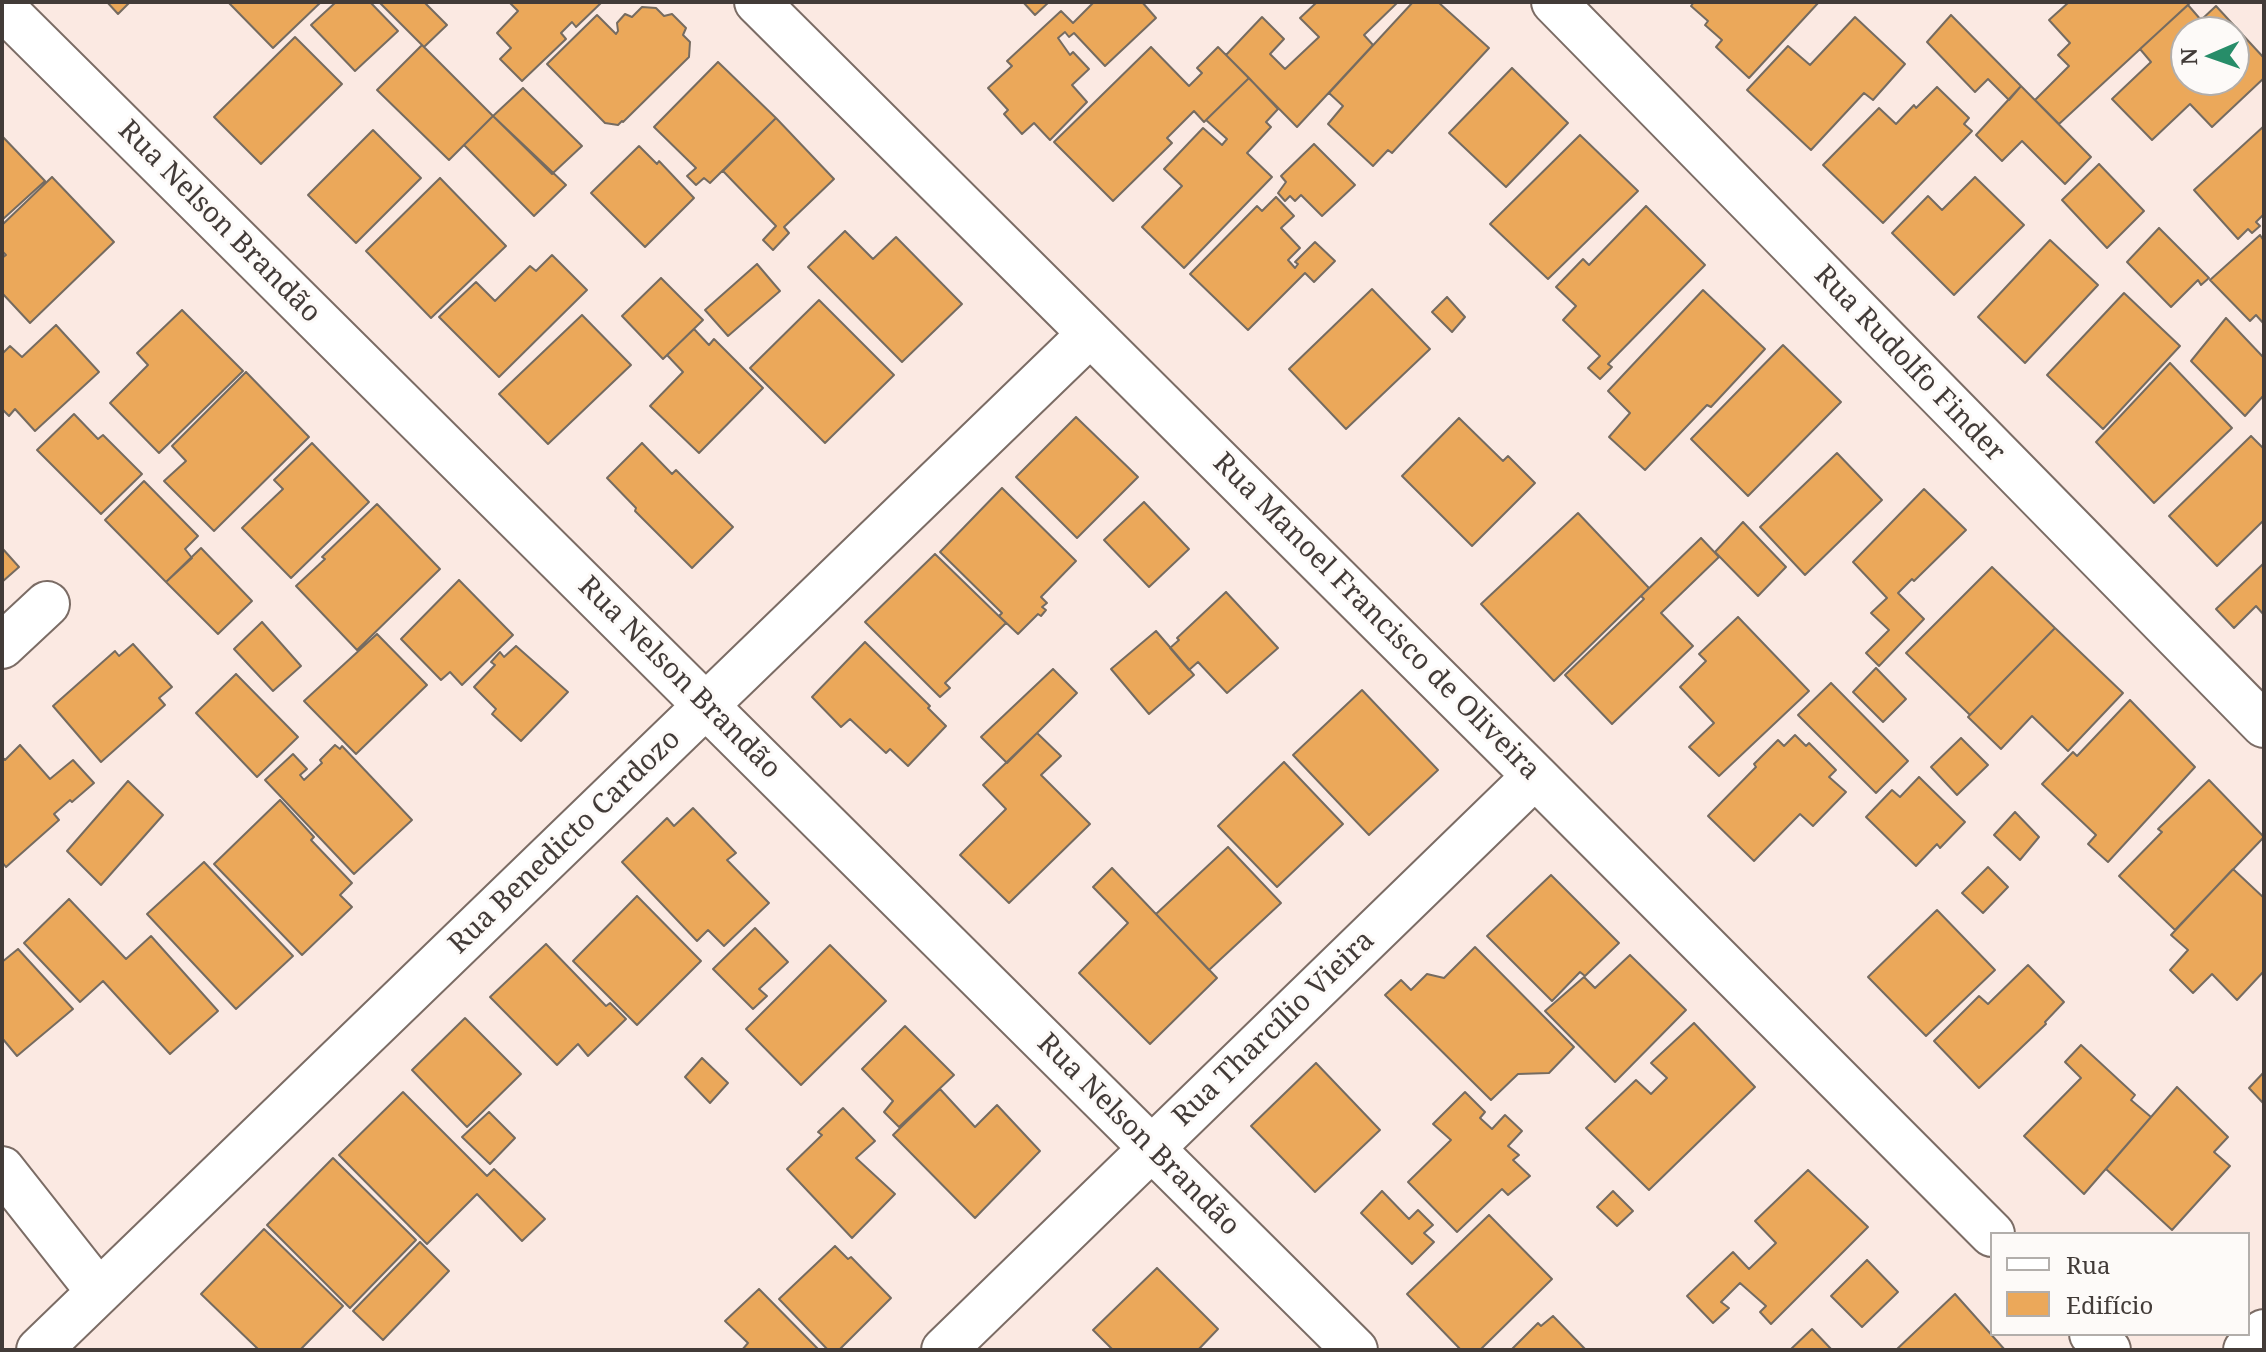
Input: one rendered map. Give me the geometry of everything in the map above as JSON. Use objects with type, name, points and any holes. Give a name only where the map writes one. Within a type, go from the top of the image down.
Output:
[{"type":"street","name":"Rua Manoel Francisco de Oliveira","points":[[757,2],[1990,1232]]},
{"type":"street","name":"Rua Rudolfo Finder","points":[[1554,2],[2264,725]]},
{"type":"street","name":"Rua Nelson Brandão","points":[[2,7],[1355,1350]]},
{"type":"street","name":"Rua Benedicto Cardozo","points":[[39,1350],[1090,334]]},
{"type":"street","points":[[2,646],[47,604]]},
{"type":"street","name":"Rua Tharcílio Vieira","points":[[944,1350],[1535,776]]},
{"type":"street","points":[[2,1169],[99,1292]]},
{"type":"street","points":[[2246,1350],[2264,1332]]},
{"type":"building","points":[[107,2],[130,2],[118,14]]},
{"type":"building","points":[[228,2],[321,2],[273,48]]},
{"type":"building","points":[[336,2],[370,2],[398,31],[355,71],[311,25]]},
{"type":"building","points":[[379,2],[424,2],[447,25],[424,47]]},
{"type":"building","points":[[509,2],[602,2],[576,27],[572,22],[561,33],[566,39],[522,81],[500,59],[511,48],[497,33],[518,11]]},
{"type":"building","points":[[1023,2],[1049,2],[1035,15]]},
{"type":"building","points":[[1094,2],[1142,2],[1156,18],[1105,66],[1074,33],[1069,37],[1065,32],[1058,38],[1070,55],[1073,52],[1089,69],[1072,85],[1087,102],[1050,140],[1034,123],[1022,134],[1004,114],[1008,110],[988,88],[1012,66],[1007,61],[1061,11],[1073,23]]},
{"type":"building","points":[[1317,2],[1398,2],[1364,35],[1373,45],[1297,127],[1226,55],[1262,17],[1284,39],[1270,54],[1285,69],[1319,37],[1300,18]]},
{"type":"building","points":[[1413,2],[1438,2],[1489,48],[1392,153],[1388,150],[1373,166],[1328,124],[1343,106],[1329,93]]},
{"type":"building","points":[[1694,2],[1819,2],[1749,78],[1716,47],[1722,40],[1705,25],[1708,21],[1691,6]]},
{"type":"building","points":[[2069,2],[2191,2],[2176,16],[2170,16],[2170,21],[2059,124],[2035,100],[2069,66],[2058,55],[2070,43],[2049,20]]},
{"type":"building","points":[[2188,5],[2198,16],[2176,16]]},
{"type":"building","points":[[2216,6],[2225,16],[2205,16]]},
{"type":"building","points":[[642,7],[656,8],[664,16],[672,14],[686,28],[683,35],[690,42],[689,57],[623,122],[618,125],[605,123],[547,64],[597,15],[616,34],[617,23],[625,14],[632,17]]},
{"type":"building","points":[[1951,15],[2021,86],[2009,100],[1988,79],[1975,92],[1927,42]]},
{"type":"building","points":[[1855,17],[1905,64],[1873,100],[1864,93],[1811,150],[1747,90],[1788,46],[1810,65]]},
{"type":"building","points":[[2170,22],[2170,96],[2245,96],[2212,127],[2190,104],[2152,140],[2112,99],[2151,62],[2140,49]]},
{"type":"building","points":[[295,37],[342,84],[261,164],[214,117]]},
{"type":"building","points":[[2250,43],[2264,58],[2264,78],[2250,91]]},
{"type":"building","points":[[422,45],[493,116],[449,160],[377,90]]},
{"type":"building","points":[[1151,47],[1189,86],[1202,73],[1197,68],[1218,47],[1249,78],[1204,122],[1194,111],[1167,138],[1172,143],[1113,201],[1054,142]]},
{"type":"building","points":[[718,62],[776,118],[710,183],[704,178],[696,185],[687,176],[696,168],[654,127]]},
{"type":"building","points":[[1512,68],[1568,123],[1506,187],[1449,133]]},
{"type":"building","points":[[1249,78],[1278,109],[1266,122],[1271,127],[1247,153],[1272,177],[1184,268],[1142,227],[1182,186],[1164,169],[1203,128],[1222,145],[1227,139],[1206,120]]},
{"type":"building","points":[[2021,86],[2091,157],[2065,184],[2022,141],[2002,161],[1976,135]]},
{"type":"building","points":[[1937,87],[1969,118],[1964,124],[1972,131],[1883,223],[1823,165],[1879,108],[1896,124]]},
{"type":"building","points":[[523,88],[582,146],[552,174],[493,116]]},
{"type":"building","points":[[493,116],[566,185],[534,216],[464,145]]},
{"type":"building","points":[[776,118],[834,179],[784,227],[789,233],[773,250],[763,240],[776,226],[723,171]]},
{"type":"building","points":[[2264,126],[2264,214],[2256,222],[2260,226],[2252,233],[2248,229],[2238,239],[2194,190]]},
{"type":"building","points":[[373,130],[421,178],[356,243],[308,195]]},
{"type":"building","points":[[1580,135],[1638,191],[1548,279],[1490,224]]},
{"type":"building","points":[[2,136],[45,181],[2,220]]},
{"type":"building","points":[[1314,144],[1355,185],[1322,216],[1301,195],[1295,201],[1290,196],[1285,201],[1278,193],[1286,182],[1281,176]]},
{"type":"building","points":[[639,146],[657,164],[659,161],[694,198],[645,247],[591,193]]},
{"type":"building","points":[[2099,164],[2144,211],[2107,248],[2062,200]]},
{"type":"building","points":[[52,177],[114,242],[30,323],[2,293],[2,258],[6,255],[2,251],[2,225]]},
{"type":"building","points":[[1975,177],[2024,225],[1954,295],[1892,233],[1928,196],[1942,210]]},
{"type":"building","points":[[440,178],[506,246],[431,318],[366,251]]},
{"type":"building","points":[[1276,197],[1294,216],[1281,228],[1300,248],[1288,260],[1295,268],[1298,264],[1295,262],[1315,242],[1335,261],[1314,282],[1305,273],[1248,330],[1190,274],[1257,206],[1262,211]]},
{"type":"building","points":[[1646,206],[1705,265],[1608,364],[1612,367],[1600,379],[1588,368],[1600,356],[1563,320],[1576,306],[1556,287],[1583,259],[1589,265]]},
{"type":"building","points":[[2159,228],[2209,278],[2201,285],[2198,280],[2171,307],[2127,262]]},
{"type":"building","points":[[845,231],[873,259],[896,237],[962,304],[902,362],[808,267]]},
{"type":"building","points":[[2260,235],[2264,241],[2264,324],[2256,315],[2250,321],[2210,280]]},
{"type":"building","points":[[2050,240],[2098,285],[2025,363],[1978,317]]},
{"type":"building","points":[[552,255],[587,290],[499,377],[439,317],[476,282],[495,301],[530,266],[536,271]]},
{"type":"building","points":[[757,264],[780,291],[728,336],[705,310]]},
{"type":"building","points":[[661,278],[703,320],[663,359],[622,316]]},
{"type":"building","points":[[1372,289],[1430,349],[1346,429],[1289,369]]},
{"type":"building","points":[[1703,290],[1765,349],[1711,407],[1707,405],[1645,470],[1609,437],[1630,413],[1608,391]]},
{"type":"building","points":[[2124,293],[2180,346],[2103,429],[2047,375]]},
{"type":"building","points":[[1447,297],[1465,317],[1452,332],[1432,312]]},
{"type":"building","points":[[819,300],[894,375],[825,443],[750,368]]},
{"type":"building","points":[[182,310],[243,371],[159,453],[110,403],[148,365],[137,353]]},
{"type":"building","points":[[582,315],[631,365],[548,444],[499,394]]},
{"type":"building","points":[[2226,318],[2264,358],[2264,395],[2245,416],[2191,361]]},
{"type":"building","points":[[56,325],[99,372],[35,431],[15,409],[9,416],[2,409],[2,354],[10,346],[22,357]]},
{"type":"building","points":[[694,329],[709,345],[714,339],[763,388],[699,453],[650,406],[683,372],[667,355]]},
{"type":"building","points":[[1783,345],[1841,402],[1748,496],[1691,439]]},
{"type":"building","points":[[2170,363],[2232,428],[2154,503],[2096,442]]},
{"type":"building","points":[[246,372],[309,437],[214,531],[164,481],[186,461],[172,446]]},
{"type":"building","points":[[74,414],[98,439],[103,435],[142,474],[101,514],[37,450]]},
{"type":"building","points":[[1076,417],[1138,477],[1077,538],[1016,477]]},
{"type":"building","points":[[1459,418],[1503,461],[1508,456],[1535,483],[1472,546],[1402,476]]},
{"type":"building","points":[[2251,436],[2264,449],[2264,520],[2217,566],[2169,516]]},
{"type":"building","points":[[312,443],[369,502],[291,578],[242,528],[283,489],[274,480]]},
{"type":"building","points":[[642,443],[672,474],[676,470],[733,527],[692,568],[607,478]]},
{"type":"building","points":[[1837,453],[1882,500],[1805,575],[1760,527]]},
{"type":"building","points":[[144,481],[198,536],[185,549],[192,558],[166,582],[105,520]]},
{"type":"building","points":[[1002,488],[1076,561],[1041,597],[1047,603],[1042,607],[1046,610],[1018,634],[999,616],[1002,613],[940,552]]},
{"type":"building","points":[[1924,489],[1966,530],[1898,593],[1924,619],[1879,666],[1866,653],[1889,630],[1871,613],[1887,598],[1853,562]]},
{"type":"building","points":[[1144,502],[1189,549],[1149,587],[1104,540]]},
{"type":"building","points":[[377,504],[440,569],[357,650],[296,586]]},
{"type":"building","points":[[1578,513],[1649,588],[1554,681],[1481,604]]},
{"type":"building","points":[[1743,522],[1786,567],[1758,596],[1715,552]]},
{"type":"building","points":[[1701,538],[1719,557],[1661,613],[1693,646],[1612,724],[1565,675],[1644,599],[1641,596]]},
{"type":"building","points":[[2,548],[19,567],[2,582]]},
{"type":"building","points":[[201,548],[252,601],[218,634],[166,582]]},
{"type":"building","points":[[935,554],[1006,623],[945,683],[950,688],[940,697],[865,622]]},
{"type":"building","points":[[2264,563],[2264,615],[2256,606],[2234,628],[2216,609]]},
{"type":"building","points":[[1992,567],[2055,628],[1970,715],[1906,653]]},
{"type":"building","points":[[459,580],[513,635],[462,685],[450,672],[441,680],[401,639]]},
{"type":"building","points":[[1226,592],[1278,648],[1227,693],[1198,662],[1189,670],[1170,648]]},
{"type":"building","points":[[1738,617],[1809,691],[1719,776],[1689,747],[1714,723],[1680,687],[1706,661],[1699,654]]},
{"type":"building","points":[[262,622],[301,666],[273,691],[234,649]]},
{"type":"building","points":[[2055,628],[2123,693],[2068,751],[2032,716],[2001,749],[1968,717]]},
{"type":"building","points":[[1156,631],[1194,675],[1149,714],[1111,669]]},
{"type":"building","points":[[377,634],[427,685],[356,754],[304,701]]},
{"type":"building","points":[[865,642],[946,726],[908,766],[890,749],[886,753],[850,719],[841,727],[812,697]]},
{"type":"building","points":[[133,644],[172,687],[159,698],[165,705],[101,762],[53,706],[115,651],[119,656]]},
{"type":"building","points":[[516,646],[568,692],[521,741],[492,714],[496,709],[474,687],[495,665],[491,662],[500,652],[504,657]]},
{"type":"building","points":[[1876,668],[1906,699],[1883,722],[1853,692]]},
{"type":"building","points":[[1053,669],[1077,693],[1007,763],[981,737]]},
{"type":"building","points":[[236,674],[298,737],[257,777],[196,713]]},
{"type":"building","points":[[1831,683],[1908,761],[1876,793],[1798,715]]},
{"type":"building","points":[[1362,690],[1438,770],[1369,835],[1293,755]]},
{"type":"building","points":[[2130,700],[2195,767],[2108,862],[2088,844],[2096,835],[2042,784],[2073,752],[2077,756]]},
{"type":"building","points":[[1037,733],[1061,756],[1041,775],[1090,824],[1009,903],[960,855],[1006,809],[983,785]]},
{"type":"building","points":[[1795,735],[1806,746],[1809,743],[1836,770],[1829,777],[1846,792],[1813,826],[1800,814],[1754,861],[1708,816],[1778,740],[1784,746]]},
{"type":"building","points":[[1961,738],[1988,765],[1957,795],[1931,767]]},
{"type":"building","points":[[20,745],[50,779],[73,760],[94,783],[54,814],[59,820],[6,867],[2,862],[2,757],[5,760]]},
{"type":"building","points":[[335,745],[340,749],[342,746],[412,820],[354,874],[265,780],[293,754],[307,769],[300,775],[304,780]]},
{"type":"building","points":[[1284,762],[1343,824],[1277,887],[1218,826]]},
{"type":"building","points":[[1919,777],[1965,822],[1940,848],[1937,844],[1916,866],[1866,817],[1892,790],[1900,797]]},
{"type":"building","points":[[2209,780],[2264,837],[2175,930],[2119,876],[2162,832],[2158,829]]},
{"type":"building","points":[[128,781],[163,815],[101,885],[67,851]]},
{"type":"building","points":[[280,800],[314,837],[311,840],[352,883],[340,895],[352,907],[302,955],[214,864]]},
{"type":"building","points":[[693,808],[736,853],[727,860],[769,903],[724,946],[708,930],[697,941],[622,862],[667,818],[674,826]]},
{"type":"building","points":[[2015,812],[2039,837],[2020,860],[1994,835]]},
{"type":"building","points":[[1228,847],[1281,903],[1209,970],[1156,914]]},
{"type":"building","points":[[204,862],[293,956],[236,1009],[147,914]]},
{"type":"building","points":[[1988,867],[2008,887],[1983,913],[1962,893]]},
{"type":"building","points":[[1112,868],[1217,978],[1150,1044],[1079,973],[1128,923],[1093,887]]},
{"type":"building","points":[[2233,869],[2264,898],[2264,971],[2237,1000],[2212,974],[2193,993],[2170,970],[2188,950],[2171,935]]},
{"type":"building","points":[[1551,875],[1619,943],[1585,976],[1580,972],[1552,1001],[1487,936]]},
{"type":"building","points":[[637,896],[701,961],[637,1025],[573,961]]},
{"type":"building","points":[[69,899],[126,959],[151,936],[218,1011],[170,1054],[103,981],[80,1002],[24,943]]},
{"type":"building","points":[[1937,910],[1995,970],[1926,1036],[1868,977]]},
{"type":"building","points":[[755,928],[788,962],[759,989],[767,996],[753,1009],[713,969]]},
{"type":"building","points":[[546,944],[606,1006],[610,1003],[626,1019],[588,1056],[578,1044],[557,1065],[490,997]]},
{"type":"building","points":[[830,945],[886,1001],[801,1085],[746,1029]]},
{"type":"building","points":[[1475,947],[1574,1047],[1549,1073],[1518,1074],[1491,1100],[1385,995],[1401,980],[1411,990],[1427,974],[1444,978]]},
{"type":"building","points":[[18,949],[73,1009],[17,1056],[2,1038],[2,962]]},
{"type":"building","points":[[1630,955],[1686,1010],[1615,1082],[1545,1011],[1584,977],[1595,988]]},
{"type":"building","points":[[2028,965],[2064,1002],[2046,1024],[1979,1088],[1934,1041],[1979,996],[1988,1004]]},
{"type":"building","points":[[465,1018],[521,1074],[467,1127],[412,1070]]},
{"type":"building","points":[[1694,1023],[1755,1087],[1649,1190],[1586,1128],[1636,1080],[1651,1094],[1667,1078],[1651,1063]]},
{"type":"building","points":[[905,1026],[954,1075],[899,1127],[884,1112],[893,1101],[862,1069]]},
{"type":"building","points":[[2081,1045],[2135,1095],[2131,1100],[2151,1117],[2084,1194],[2024,1136],[2081,1078],[2065,1062]]},
{"type":"building","points":[[702,1058],[728,1083],[710,1103],[685,1077]]},
{"type":"building","points":[[1316,1063],[1380,1130],[1315,1192],[1251,1126]]},
{"type":"building","points":[[2264,1072],[2264,1104],[2249,1088]]},
{"type":"building","points":[[2177,1087],[2228,1137],[2214,1152],[2230,1166],[2172,1230],[2106,1169]]},
{"type":"building","points":[[940,1089],[975,1127],[997,1105],[1040,1151],[975,1218],[893,1135]]},
{"type":"building","points":[[403,1092],[487,1176],[494,1169],[545,1219],[522,1241],[477,1194],[427,1244],[339,1155]]},
{"type":"building","points":[[1465,1092],[1485,1112],[1480,1118],[1492,1129],[1505,1115],[1522,1131],[1508,1146],[1519,1155],[1513,1160],[1530,1176],[1508,1195],[1502,1189],[1457,1232],[1408,1182],[1451,1140],[1433,1124]]},
{"type":"building","points":[[843,1108],[875,1141],[856,1158],[895,1194],[852,1238],[787,1169],[822,1135],[818,1132]]},
{"type":"building","points":[[489,1112],[515,1138],[490,1164],[462,1137]]},
{"type":"building","points":[[333,1158],[416,1240],[350,1308],[267,1225]]},
{"type":"building","points":[[1808,1170],[1868,1227],[1771,1324],[1760,1312],[1766,1306],[1740,1283],[1721,1302],[1729,1308],[1713,1323],[1687,1296],[1733,1252],[1749,1269],[1776,1243],[1755,1221]]},
{"type":"building","points":[[1382,1191],[1409,1219],[1418,1210],[1433,1225],[1424,1233],[1434,1242],[1412,1264],[1361,1213]]},
{"type":"building","points":[[1613,1191],[1633,1211],[1617,1226],[1597,1207]]},
{"type":"building","points":[[1489,1215],[1552,1279],[1480,1350],[1461,1350],[1407,1294]]},
{"type":"building","points":[[264,1229],[343,1306],[300,1350],[259,1350],[201,1294]]},
{"type":"building","points":[[420,1242],[449,1271],[383,1340],[353,1311]]},
{"type":"building","points":[[835,1246],[848,1259],[851,1257],[891,1298],[839,1350],[828,1350],[779,1299]]},
{"type":"building","points":[[1867,1260],[1898,1292],[1862,1327],[1831,1296]]},
{"type":"building","points":[[1157,1268],[1218,1329],[1198,1350],[1113,1350],[1093,1330]]},
{"type":"building","points":[[759,1289],[819,1350],[742,1350],[748,1343],[725,1321]]},
{"type":"building","points":[[1955,1294],[2005,1350],[1896,1350]]},
{"type":"building","points":[[1553,1316],[1586,1350],[1511,1350],[1538,1323],[1541,1326]]},
{"type":"building","points":[[1812,1329],[1832,1350],[1790,1350]]}]
